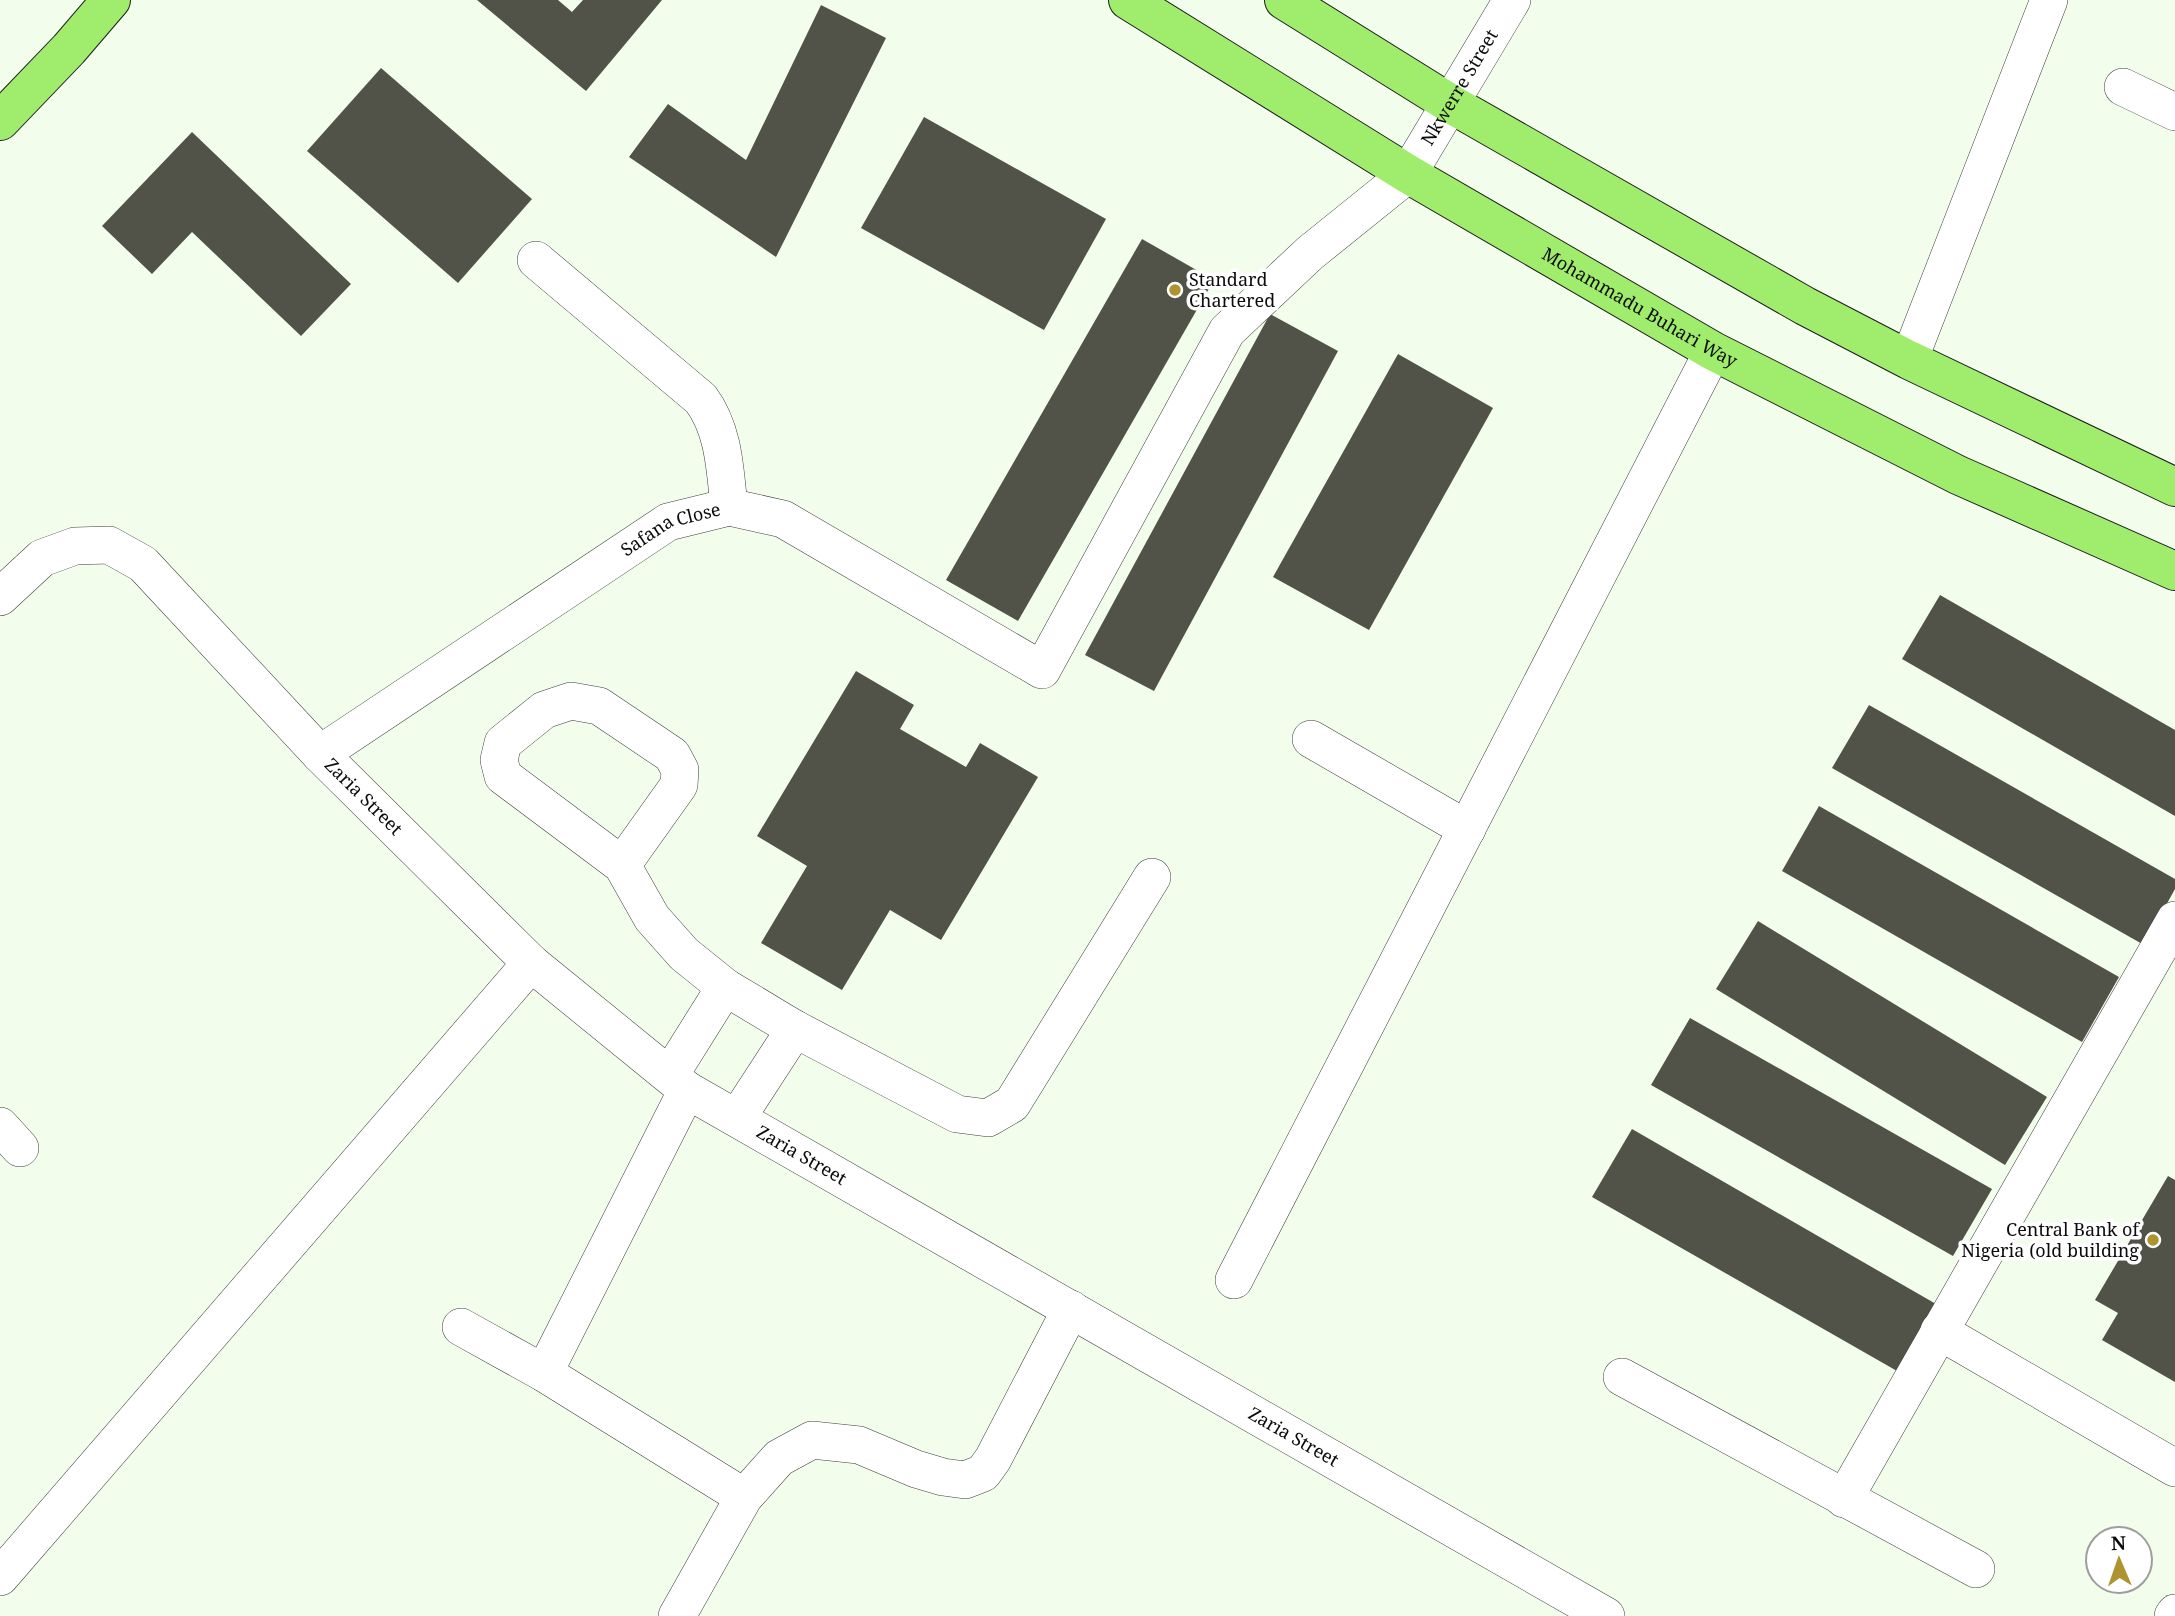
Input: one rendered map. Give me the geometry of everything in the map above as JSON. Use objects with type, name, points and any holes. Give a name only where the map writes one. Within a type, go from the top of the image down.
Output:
[{"type":"main road","points":[[0,121],[111,0]]},
{"type":"main road","name":"Mohammadu Buhari Way","points":[[1128,0],[1408,174],[1713,351],[1958,475],[2175,571]]},
{"type":"main road","points":[[1284,0],[1451,104],[1805,306],[1909,360],[2175,487]]},
{"type":"street","name":"Nkwerre Street","points":[[1042,670],[1227,331],[1310,254],[1408,174],[1512,0]]},
{"type":"street","points":[[1909,360],[2049,0]]},
{"type":"street","points":[[2123,87],[2175,112]]},
{"type":"street","points":[[536,260],[702,399],[712,413],[720,435],[729,506]]},
{"type":"street","points":[[1234,1280],[1713,351]]},
{"type":"street","name":"Safana Close","points":[[320,754],[668,522],[729,506],[783,519],[1042,670]]},
{"type":"street","name":"Zaria Street","points":[[0,597],[42,558],[75,546],[109,545],[143,564],[320,754],[531,963],[679,1083],[1606,1616]]},
{"type":"street","points":[[622,865],[679,785],[680,769],[672,755],[599,706],[571,701],[544,710],[503,743],[499,760],[503,776],[622,865],[652,918],[684,954],[725,987],[795,1029],[957,1114],[988,1118],[1012,1104],[1152,877]]},
{"type":"street","points":[[1311,739],[1467,829]]},
{"type":"street","points":[[1844,1499],[2175,920]]},
{"type":"street","points":[[0,1577],[531,963]]},
{"type":"street","points":[[544,1373],[725,987]]},
{"type":"street","points":[[737,1118],[795,1029]]},
{"type":"street","points":[[677,1616],[744,1497],[779,1458],[811,1440],[859,1445],[916,1469],[943,1477],[965,1480],[983,1473],[993,1459],[1071,1309]]},
{"type":"street","points":[[461,1326],[544,1373],[744,1497]]},
{"type":"street","points":[[1939,1331],[2175,1468]]},
{"type":"street","points":[[1622,1377],[1976,1569]]},
{"type":"building","points":[[477,0],[558,0],[572,12],[583,0],[662,0],[586,91]]},
{"type":"building","points":[[821,5],[886,38],[776,257],[629,157],[668,104],[746,160]]},
{"type":"building","points":[[381,68],[532,199],[458,283],[307,151]]},
{"type":"building","points":[[924,117],[1106,219],[1044,330],[861,228]]},
{"type":"building","points":[[192,132],[351,284],[301,336],[192,232],[152,274],[102,226]]},
{"type":"building","points":[[1142,239],[1214,280],[1018,621],[946,580]]},
{"type":"building","points":[[1270,314],[1338,351],[1154,691],[1085,655]]},
{"type":"building","points":[[1398,354],[1493,408],[1369,630],[1273,577]]},
{"type":"building","points":[[1940,595],[2175,730],[2175,816],[1902,659]]},
{"type":"building","points":[[856,671],[914,705],[900,729],[966,767],[980,743],[1038,777],[941,940],[890,910],[842,990],[761,943],[807,866],[757,836]]},
{"type":"building","points":[[1869,705],[2175,879],[2175,889],[2144,945],[1832,768]]},
{"type":"building","points":[[1819,806],[2119,977],[2082,1042],[1782,871]]},
{"type":"building","points":[[1758,921],[2047,1097],[2005,1165],[1716,989]]},
{"type":"building","points":[[1690,1018],[1992,1189],[1953,1256],[1651,1085]]},
{"type":"building","points":[[1632,1129],[1936,1304],[1897,1371],[1592,1197]]},
{"type":"building","name":"Central Bank of Nigeria (old building","points":[[2168,1176],[2175,1180],[2175,1382],[2102,1340],[2118,1313],[2095,1300]]},
{"type":"place","name":"Standard Chartered","points":[[1175,290]]},
{"type":"place","name":"Central Bank of Nigeria (old building","points":[[2153,1240]]}]
